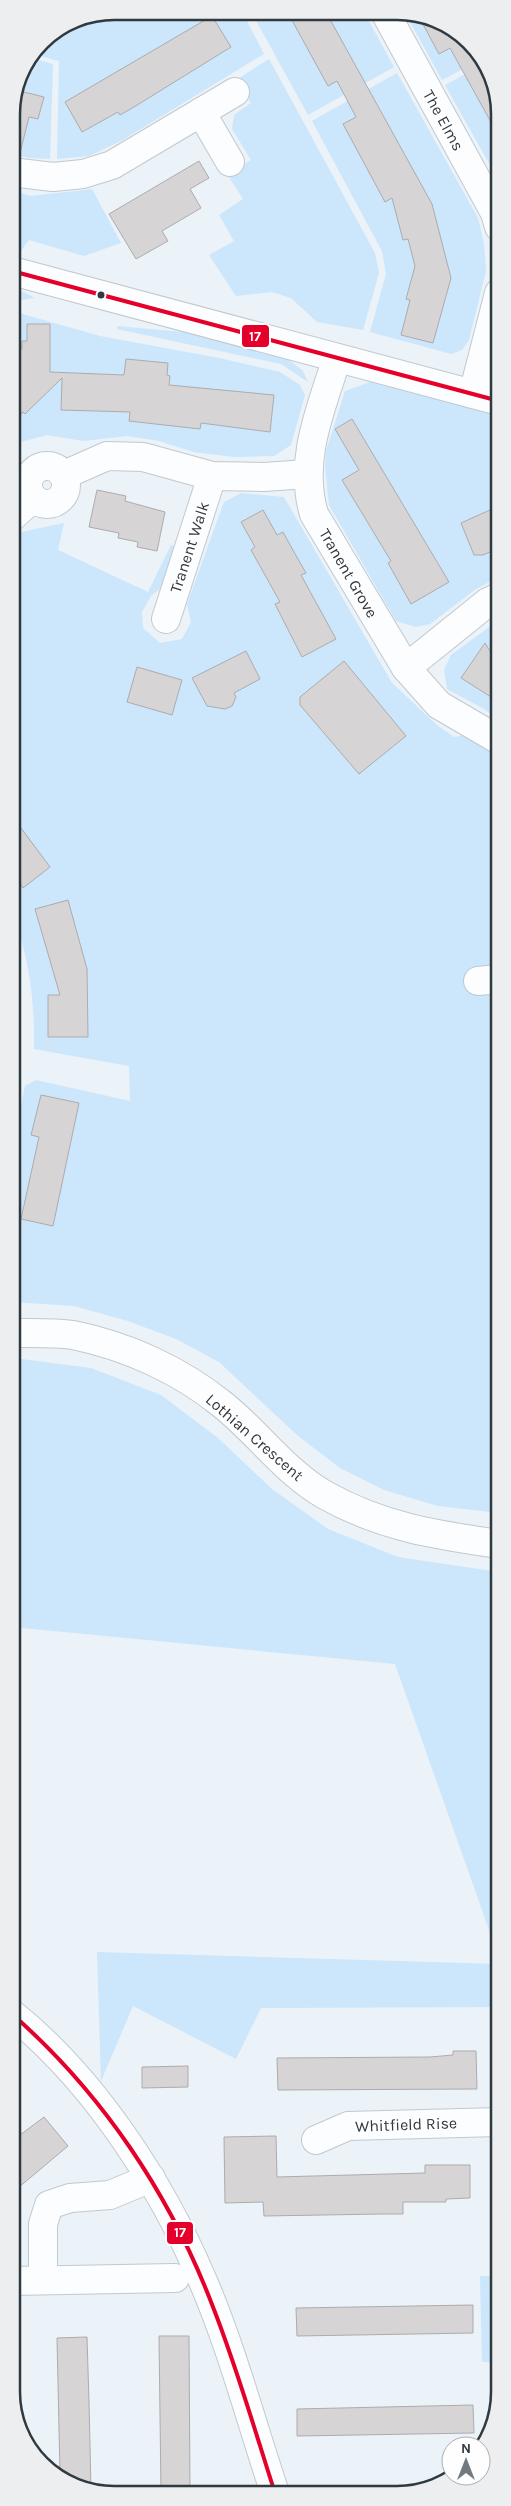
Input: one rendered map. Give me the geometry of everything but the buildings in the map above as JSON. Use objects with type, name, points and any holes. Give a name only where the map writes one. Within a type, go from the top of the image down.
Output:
[{"type":"street","name":"The Elms","points":[[389,20],[491,206]]},
{"type":"street","points":[[20,173],[53,177],[84,174],[112,165],[234,92]]},
{"type":"street","points":[[201,112],[230,162]]},
{"type":"street","points":[[20,273],[491,398]]},
{"type":"street","points":[[472,394],[491,323]]},
{"type":"street","name":"Tranent Grove","points":[[337,358],[312,440],[307,474],[308,494],[314,514],[406,668],[438,705],[491,735]]},
{"type":"street","points":[[20,509],[33,498],[29,492],[29,477],[39,467],[53,466],[64,475],[106,456],[143,457],[212,476],[264,477],[307,474]]},
{"type":"street","name":"Tranent Walk","points":[[166,619],[212,476]]},
{"type":"street","points":[[406,668],[491,601]]},
{"type":"street","name":"Lothian Crescent","points":[[20,1333],[72,1335],[124,1350],[164,1367],[223,1405],[283,1464],[324,1495],[381,1522],[438,1536],[491,1543]]},
{"type":"street","points":[[20,2021],[60,2058],[89,2090],[151,2178],[205,2286],[222,2330],[273,2486]]},
{"type":"street","name":"Whitfield Rise","points":[[316,2140],[348,2126],[491,2122]]},
{"type":"street","points":[[43,2280],[43,2224],[49,2205],[70,2198],[110,2195],[151,2178]]},
{"type":"street","points":[[20,2281],[175,2278]]},
{"type":"shaded area","points":[[108,20],[247,20],[264,54],[121,141],[89,156],[57,159],[59,61],[40,56],[52,43],[78,27]]},
{"type":"shaded area","points":[[256,20],[368,20],[394,67],[308,115]]},
{"type":"shaded area","points":[[410,21],[427,25],[454,39],[475,62],[442,80]]},
{"type":"shaded area","points":[[269,59],[375,253],[379,273],[363,330],[317,322],[291,298],[272,292],[236,296],[209,255],[234,241],[219,215],[243,199],[227,174],[251,160],[232,129],[234,115],[251,103],[236,80]]},
{"type":"shaded area","points":[[37,60],[53,64],[50,159],[20,156],[20,108],[27,78]]},
{"type":"shaded area","points":[[478,67],[484,78],[490,102],[491,167],[445,85]]},
{"type":"shaded area","points":[[397,73],[478,218],[484,244],[486,271],[469,340],[462,350],[451,354],[370,332],[386,274],[382,251],[312,121]]},
{"type":"shaded area","points":[[92,189],[121,243],[84,256],[29,240],[20,252],[20,193],[31,196]]},
{"type":"shaded area","points":[[20,290],[35,298],[20,300]]},
{"type":"shaded area","points":[[20,313],[100,336],[219,358],[280,372],[300,385],[305,395],[291,445],[274,456],[234,457],[194,452],[159,441],[127,436],[83,441],[47,435],[20,442]]},
{"type":"shaded area","points":[[117,326],[183,332],[289,360],[303,371],[308,382],[281,364],[117,329]]},
{"type":"shaded area","points":[[370,382],[491,413],[491,581],[476,589],[430,624],[416,627],[396,621],[329,505],[325,468],[326,451],[345,391]]},
{"type":"shaded area","points":[[241,493],[284,497],[392,683],[437,725],[454,737],[467,735],[491,748],[491,1512],[438,1506],[384,1490],[340,1468],[297,1435],[219,1362],[176,1339],[128,1321],[74,1306],[20,1303],[20,1109],[25,1086],[36,1080],[130,1101],[129,1066],[34,1049],[30,979],[20,935],[20,532],[64,523],[58,550],[148,592],[171,545],[177,547],[160,589],[151,596],[142,612],[143,628],[160,643],[182,639],[191,622],[187,604],[224,502]]},
{"type":"shaded area","points":[[491,626],[491,714],[447,689],[444,670],[451,655]]},
{"type":"shaded area","points":[[20,1359],[91,1368],[161,1395],[218,1438],[272,1489],[328,1529],[398,1557],[491,1571],[491,1935],[395,1664],[20,1628]]},
{"type":"shaded area","points":[[97,1952],[491,1964],[491,2007],[261,2008],[236,2059],[133,2006],[101,2081]]},
{"type":"shaded area","points":[[480,2276],[491,2276],[491,2362],[482,2362]]},
{"type":"transit line","name":"17","points":[[20,273],[491,399]]},
{"type":"transit line","name":"17","points":[[20,2022],[75,2077],[104,2112],[154,2185],[176,2225],[196,2265],[222,2330],[273,2486]]}]
